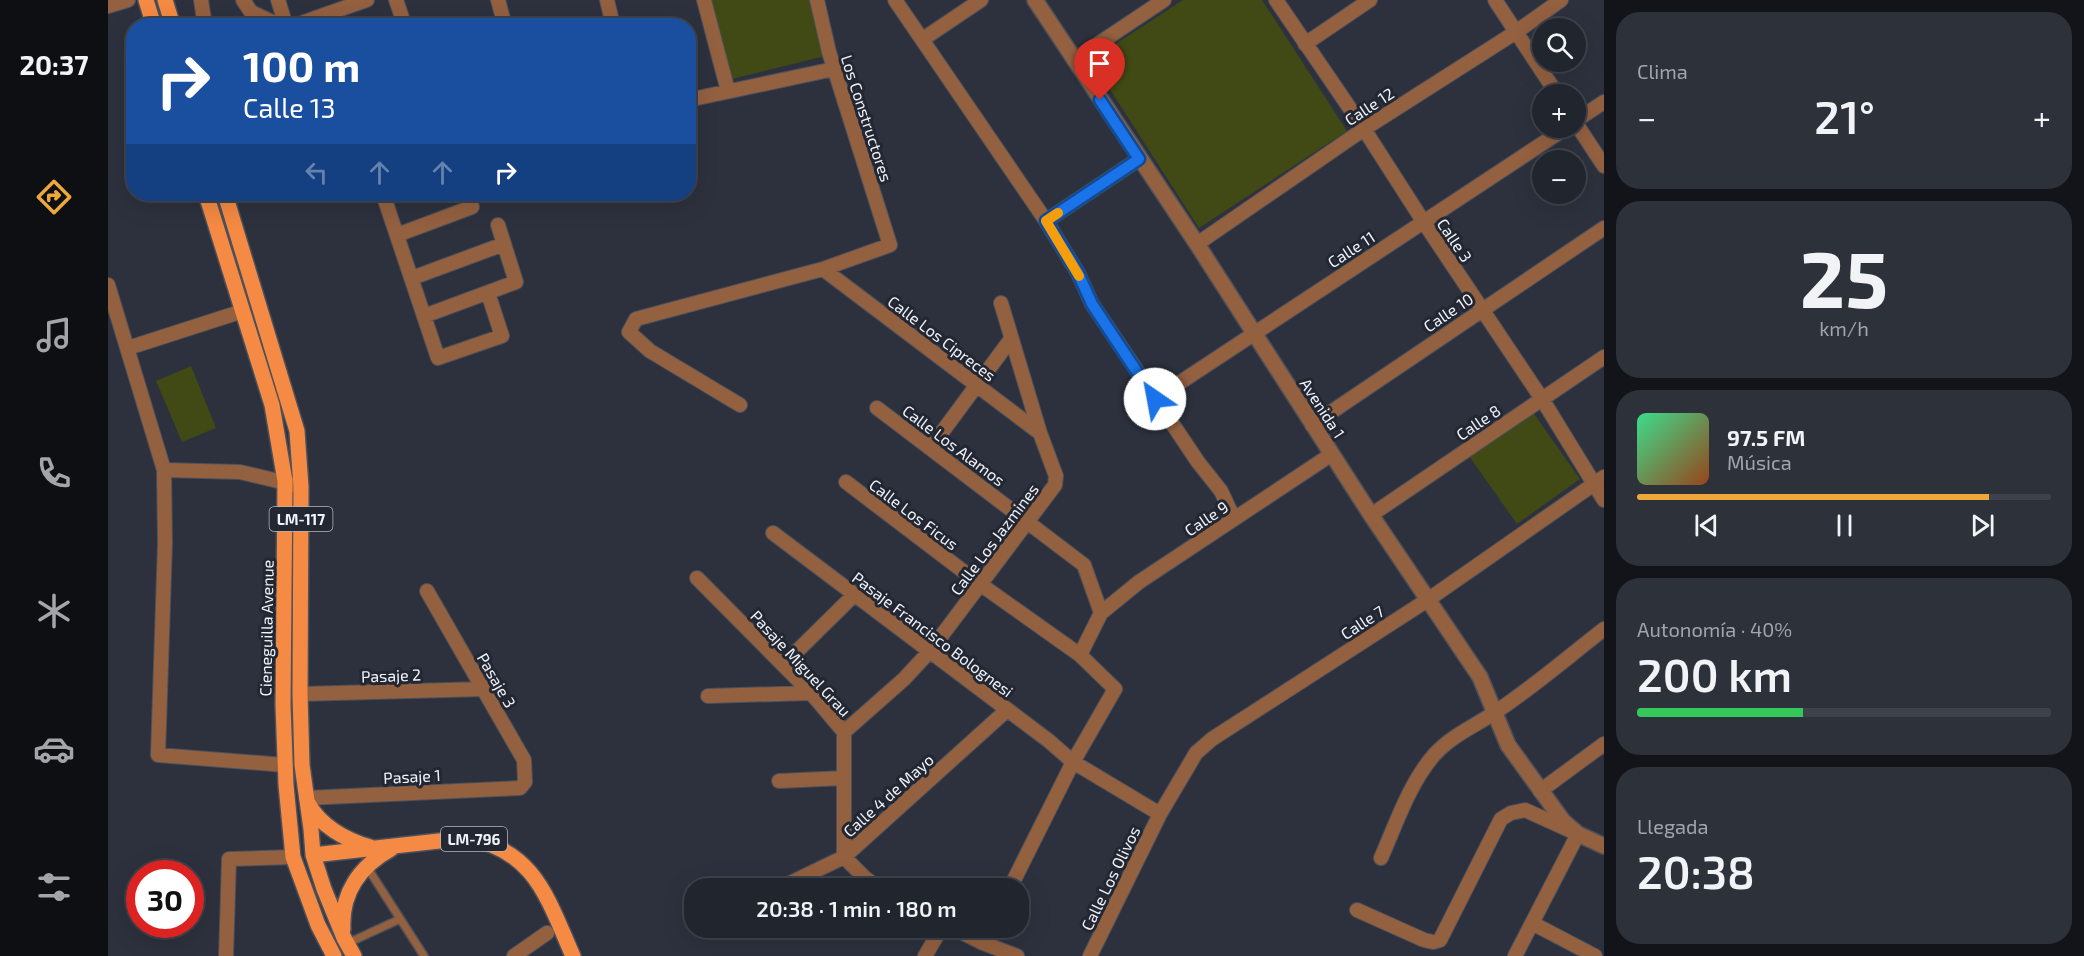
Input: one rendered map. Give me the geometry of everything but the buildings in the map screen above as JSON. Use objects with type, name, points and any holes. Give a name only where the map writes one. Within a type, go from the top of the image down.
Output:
[{"type":"main road","points":[[146,0],[152,18]]},
{"type":"main road","points":[[165,0],[171,18]]},
{"type":"main road","name":"Cieneguilla Avenue","points":[[208,201],[272,405],[285,482],[283,705],[285,765],[293,857]]},
{"type":"main road","name":"Cieneguilla Avenue","points":[[227,201],[297,431],[301,487],[302,765],[313,855]]},
{"type":"main road","points":[[306,798],[313,812],[330,828],[348,839],[372,848]]},
{"type":"main road","name":"LM-796","points":[[313,855],[466,838],[489,843],[509,853],[525,865],[538,881],[573,956]]},
{"type":"main road","points":[[348,946],[343,913],[356,878],[380,855],[401,846]]},
{"type":"main road","name":"LM-117","points":[[313,855],[324,889],[348,946]]},
{"type":"main road","name":"LM-117","points":[[293,857],[314,916],[334,956]]},
{"type":"street","points":[[108,6],[128,0]]},
{"type":"street","points":[[201,0],[204,18]]},
{"type":"street","points":[[243,0],[251,12],[264,18]]},
{"type":"street","points":[[278,0],[284,18]]},
{"type":"street","points":[[327,18],[367,0]]},
{"type":"street","points":[[396,0],[402,18]]},
{"type":"street","points":[[498,0],[503,18]]},
{"type":"street","points":[[607,0],[611,18]]},
{"type":"street","points":[[704,0],[728,91]]},
{"type":"street","name":"Los Constructores","points":[[817,0],[834,69],[890,244],[823,268]]},
{"type":"street","points":[[895,0],[1046,221],[1078,273],[1092,304],[1198,462],[1213,479],[1234,519]]},
{"type":"street","points":[[923,39],[981,0]]},
{"type":"street","name":"Avenida 1","points":[[1035,0],[1480,678],[1508,745],[1563,821],[1578,834]]},
{"type":"street","points":[[1074,60],[1164,0]]},
{"type":"street","name":"Calle 3","points":[[1276,0],[1542,399],[1599,480],[1604,500]]},
{"type":"street","points":[[1305,44],[1370,0]]},
{"type":"street","points":[[1495,0],[1550,84]]},
{"type":"street","name":"Calle 12","points":[[1197,244],[1364,129],[1516,32],[1561,0]]},
{"type":"street","points":[[696,98],[834,69]]},
{"type":"street","points":[[1586,114],[1604,102]]},
{"type":"street","name":"Calle 11","points":[[1155,399],[1551,138]]},
{"type":"street","points":[[1586,138],[1604,166]]},
{"type":"street","points":[[1046,221],[1139,159]]},
{"type":"street","points":[[385,201],[438,357],[502,336],[488,293]]},
{"type":"street","points":[[397,235],[467,201]]},
{"type":"street","points":[[424,316],[516,282],[498,225]]},
{"type":"street","name":"Calle 10","points":[[1312,424],[1604,228]]},
{"type":"street","points":[[412,278],[504,244]]},
{"type":"street","points":[[740,405],[650,351],[629,332],[636,319],[823,268]]},
{"type":"street","name":"Calle Los Cipreces","points":[[823,268],[1040,433]]},
{"type":"street","points":[[108,285],[164,470],[165,543],[158,755],[285,765]]},
{"type":"street","name":"Calle Los Jazmines","points":[[844,732],[904,679],[930,651],[1056,481],[1001,303]]},
{"type":"street","points":[[128,348],[243,311]]},
{"type":"street","points":[[931,447],[1011,339]]},
{"type":"street","name":"Calle 8","points":[[1371,515],[1604,357]]},
{"type":"street","name":"Calle Los Alamos","points":[[878,408],[1084,566],[1101,613]]},
{"type":"street","name":"Calle 9","points":[[1101,613],[1139,582],[1332,454]]},
{"type":"street","points":[[164,470],[240,472],[301,487]]},
{"type":"street","name":"Calle 7","points":[[1160,813],[1196,753],[1212,739],[1429,599],[1599,480]]},
{"type":"street","name":"Calle Los Ficus","points":[[846,482],[980,585],[1080,655],[1115,689],[1073,762]]},
{"type":"street","name":"Pasaje Francisco Bolognesi","points":[[773,533],[1049,741],[1073,762],[1160,813]]},
{"type":"street","name":"Pasaje Miguel Grau","points":[[698,578],[811,693],[844,732],[844,857]]},
{"type":"street","name":"Pasaje 3","points":[[427,591],[524,760],[525,782],[520,788]]},
{"type":"street","points":[[783,665],[854,595]]},
{"type":"street","points":[[1080,655],[1101,613]]},
{"type":"street","points":[[1381,858],[1417,780],[1432,757],[1451,739],[1495,713],[1604,628]]},
{"type":"street","name":"Pasaje 2","points":[[300,694],[484,689]]},
{"type":"street","points":[[708,696],[811,693]]},
{"type":"street","name":"Calle 4 de Mayo","points":[[801,878],[844,857],[1007,710]]},
{"type":"street","points":[[1540,791],[1604,744]]},
{"type":"street","points":[[1015,878],[1073,762]]},
{"type":"street","points":[[779,781],[844,778]]},
{"type":"street","name":"Pasaje 1","points":[[306,798],[520,788]]},
{"type":"street","points":[[1356,910],[1424,940],[1433,942],[1440,940],[1501,819],[1511,813],[1525,810],[1604,846]]},
{"type":"street","name":"Calle Los Olivos","points":[[1090,956],[1160,813]]},
{"type":"street","points":[[1515,956],[1578,834]]},
{"type":"street","points":[[226,956],[229,859],[293,857]]},
{"type":"street","points":[[844,857],[865,878]]},
{"type":"street","points":[[1532,923],[1595,956]]},
{"type":"street","points":[[514,956],[547,933]]},
{"type":"street","points":[[925,956],[936,938]]},
{"type":"street","points":[[972,938],[1017,956]]},
{"type":"street","points":[[982,943],[985,938]]},
{"type":"lane","points":[[366,866],[424,956]]},
{"type":"lane","points":[[348,946],[400,919]]},
{"type":"green space","points":[[712,0],[810,0],[825,56],[732,79]]},
{"type":"green space","points":[[1183,0],[1262,0],[1347,131],[1199,228],[1091,60]]},
{"type":"green space","points":[[191,366],[216,428],[182,442],[156,381]]},
{"type":"green space","points":[[1532,411],[1580,479],[1517,524],[1469,456]]},
{"type":"slow traffic","points":[[1058,213],[1046,221],[1079,276]]},
{"type":"route","points":[[1100,100],[1139,159],[1046,221],[1078,273],[1092,304],[1155,399]]}]
